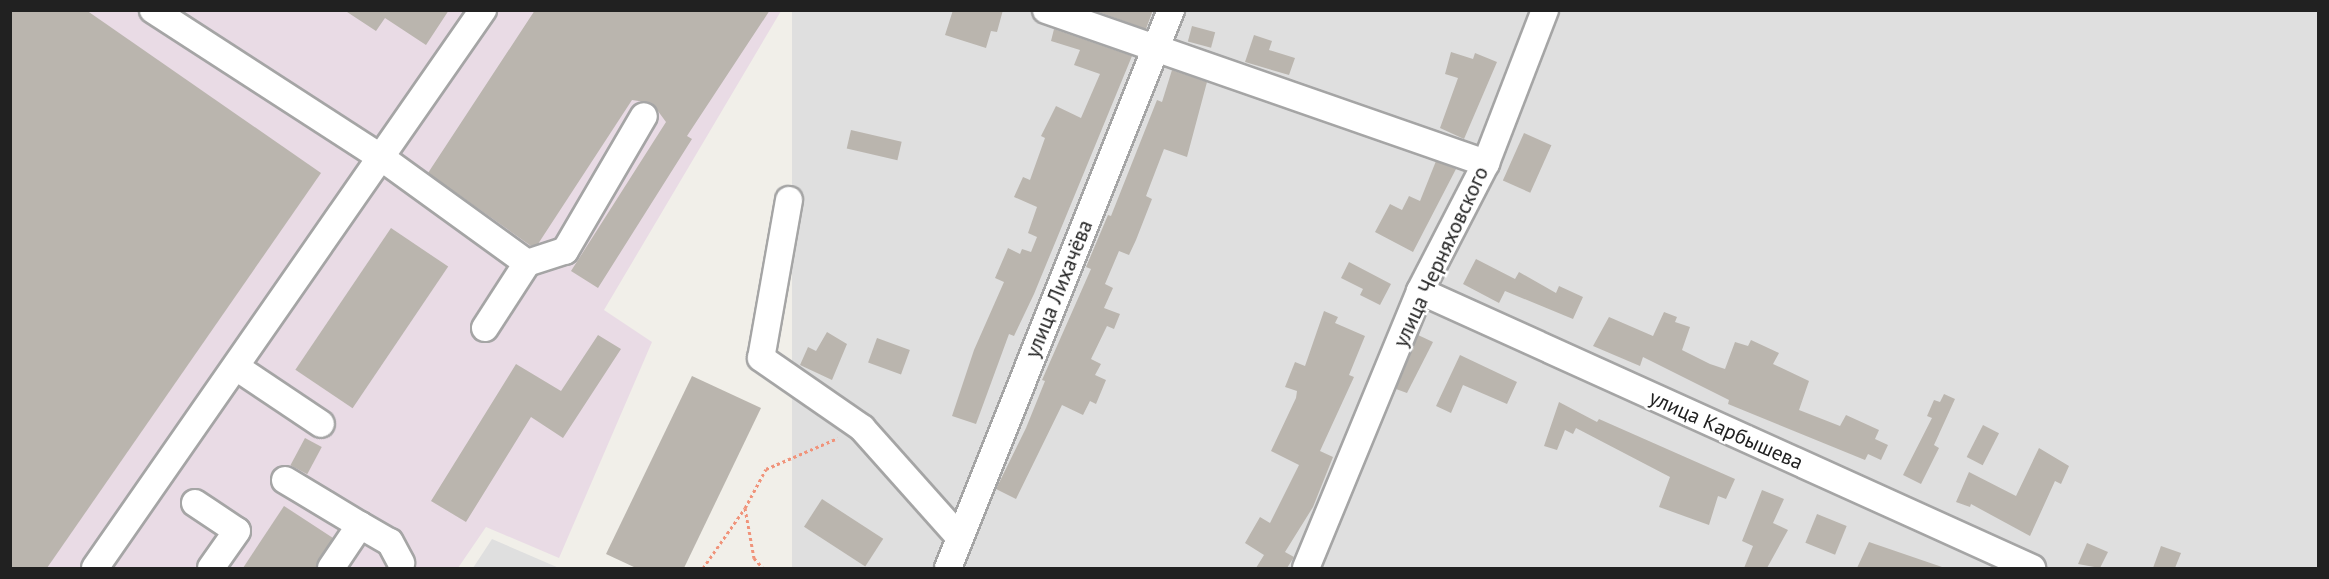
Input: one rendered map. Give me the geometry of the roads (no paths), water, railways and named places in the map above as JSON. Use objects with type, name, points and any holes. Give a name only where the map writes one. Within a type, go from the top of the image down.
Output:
[{"type":"street","points":[[153,10],[382,158],[528,263]]},
{"type":"street","points":[[95,568],[483,10]]},
{"type":"street","points":[[1046,10],[1155,50],[1486,163]]},
{"type":"street","name":"улица Лихачёва","points":[[948,568],[1171,10]]},
{"type":"street","name":"улица Черняховского","points":[[1306,568],[1420,291],[1486,163],[1545,10]]},
{"type":"street","points":[[485,328],[528,263],[565,251],[644,116]]},
{"type":"street","points":[[789,200],[761,358],[862,428],[959,537]]},
{"type":"street","name":"улица Карбышева","points":[[1420,291],[2032,568]]},
{"type":"street","points":[[236,367],[321,424]]},
{"type":"street","points":[[285,480],[390,542],[401,563]]},
{"type":"street","points":[[195,503],[237,531],[211,568]]},
{"type":"street","points":[[331,568],[360,525]]}]
